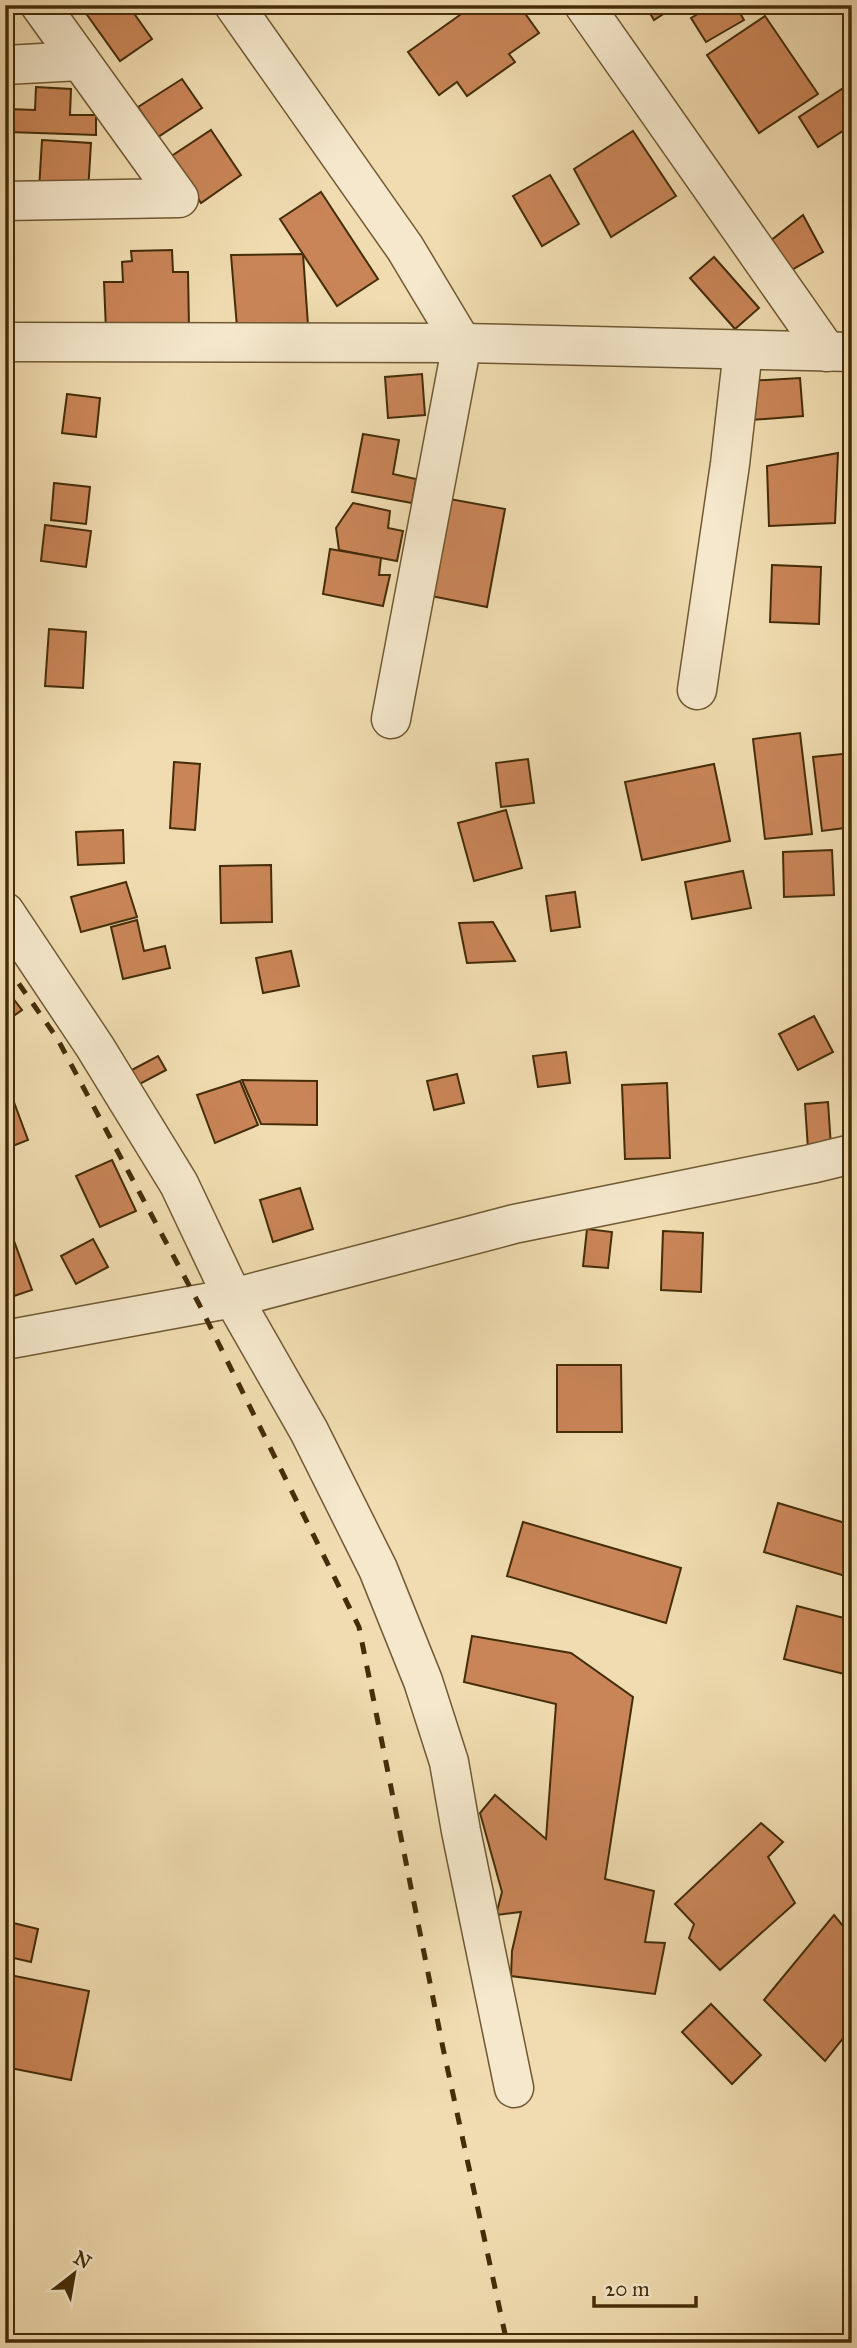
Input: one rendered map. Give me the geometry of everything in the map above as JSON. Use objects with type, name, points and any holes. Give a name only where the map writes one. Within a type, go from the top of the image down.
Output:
[{"type":"street","points":[[5,201],[179,198],[40,5]]},
{"type":"street","points":[[233,5],[405,248],[462,343],[391,719]]},
{"type":"street","points":[[584,5],[839,352]]},
{"type":"street","points":[[5,65],[80,61]]},
{"type":"street","points":[[5,342],[462,343],[839,352]]},
{"type":"street","points":[[696,690],[730,464],[743,350]]},
{"type":"street","points":[[5,912],[95,1047],[179,1185],[233,1298],[309,1431],[366,1546],[423,1681],[449,1762],[514,2088]]},
{"type":"street","points":[[5,1340],[233,1298],[514,1224],[852,1154]]},
{"type":"building","points":[[80,5],[128,5],[152,39],[120,61]]},
{"type":"building","points":[[474,5],[519,5],[539,33],[509,54],[515,62],[467,96],[457,82],[439,95],[408,52]]},
{"type":"building","points":[[645,5],[677,5],[654,20]]},
{"type":"building","points":[[713,5],[735,5],[744,20],[706,42],[691,18]]},
{"type":"building","points":[[765,16],[818,94],[759,133],[707,55]]},
{"type":"building","points":[[182,79],[202,108],[158,137],[138,107]]},
{"type":"building","points":[[848,85],[852,92],[852,125],[818,147],[799,117]]},
{"type":"building","points":[[36,87],[71,89],[70,115],[96,115],[96,135],[9,132],[10,109],[35,110]]},
{"type":"building","points":[[211,130],[241,175],[201,203],[170,157]]},
{"type":"building","points":[[633,131],[676,196],[611,237],[574,169]]},
{"type":"building","points":[[42,140],[91,143],[88,192],[39,190]]},
{"type":"building","points":[[550,175],[579,224],[542,246],[513,196]]},
{"type":"building","points":[[321,192],[378,279],[337,306],[280,219]]},
{"type":"building","points":[[803,215],[823,252],[781,276],[765,245]]},
{"type":"building","points":[[172,250],[173,272],[188,272],[189,328],[106,330],[104,282],[123,282],[122,262],[132,261],[131,251]]},
{"type":"building","points":[[303,254],[308,325],[237,327],[231,255]]},
{"type":"building","points":[[714,257],[759,308],[735,329],[690,278]]},
{"type":"building","points":[[422,374],[425,415],[388,418],[385,377]]},
{"type":"building","points":[[800,378],[803,416],[751,420],[749,381]]},
{"type":"building","points":[[67,394],[100,398],[96,437],[62,433]]},
{"type":"building","points":[[363,434],[399,440],[393,474],[416,479],[412,503],[352,492]]},
{"type":"building","points":[[838,453],[835,523],[769,526],[767,466]]},
{"type":"building","points":[[54,483],[90,487],[86,524],[51,520]]},
{"type":"building","points":[[444,498],[505,509],[487,607],[426,595]]},
{"type":"building","points":[[353,503],[390,511],[388,528],[403,531],[397,561],[339,550],[336,528]]},
{"type":"building","points":[[45,525],[91,531],[86,567],[41,561]]},
{"type":"building","points":[[330,549],[381,558],[379,575],[390,575],[383,606],[323,594]]},
{"type":"building","points":[[772,565],[821,567],[819,624],[770,622]]},
{"type":"building","points":[[49,629],[86,632],[83,688],[45,686]]},
{"type":"building","points":[[800,733],[812,834],[765,839],[753,739]]},
{"type":"building","points":[[852,753],[852,827],[822,831],[813,757]]},
{"type":"building","points":[[528,759],[534,803],[501,807],[496,763]]},
{"type":"building","points":[[174,762],[200,764],[195,830],[170,828]]},
{"type":"building","points":[[714,764],[730,841],[642,860],[625,782]]},
{"type":"building","points":[[506,810],[522,868],[474,881],[458,823]]},
{"type":"building","points":[[123,830],[124,863],[78,865],[76,832]]},
{"type":"building","points":[[832,850],[834,895],[784,897],[783,852]]},
{"type":"building","points":[[271,865],[272,922],[221,923],[220,866]]},
{"type":"building","points":[[743,871],[751,908],[692,919],[685,882]]},
{"type":"building","points":[[126,882],[137,917],[81,932],[71,897]]},
{"type":"building","points":[[575,892],[580,927],[551,931],[546,896]]},
{"type":"building","points":[[137,920],[144,951],[165,946],[170,968],[123,979],[111,927]]},
{"type":"building","points":[[493,922],[515,961],[467,963],[459,923]]},
{"type":"building","points":[[291,951],[299,986],[263,993],[256,958]]},
{"type":"building","points":[[5,988],[22,1010],[5,1022]]},
{"type":"building","points":[[814,1016],[833,1052],[798,1070],[779,1034]]},
{"type":"building","points":[[566,1052],[570,1083],[538,1087],[533,1056]]},
{"type":"building","points":[[158,1056],[166,1070],[136,1086],[128,1072]]},
{"type":"building","points":[[457,1074],[464,1103],[434,1110],[427,1081]]},
{"type":"building","points":[[5,1078],[28,1140],[5,1149]]},
{"type":"building","points":[[242,1080],[317,1081],[317,1125],[261,1124]]},
{"type":"building","points":[[240,1081],[258,1125],[215,1143],[197,1095]]},
{"type":"building","points":[[667,1083],[670,1158],[625,1159],[622,1085]]},
{"type":"building","points":[[828,1102],[831,1147],[808,1149],[805,1104]]},
{"type":"building","points":[[112,1160],[136,1211],[100,1227],[76,1176]]},
{"type":"building","points":[[300,1188],[313,1229],[273,1242],[260,1200]]},
{"type":"building","points":[[5,1220],[32,1290],[5,1299]]},
{"type":"building","points":[[587,1229],[612,1232],[608,1268],[583,1266]]},
{"type":"building","points":[[663,1231],[703,1233],[701,1292],[661,1290]]},
{"type":"building","points":[[93,1239],[108,1267],[76,1284],[61,1256]]},
{"type":"building","points":[[557,1365],[621,1365],[622,1432],[557,1432]]},
{"type":"building","points":[[778,1503],[852,1525],[852,1578],[764,1552]]},
{"type":"building","points":[[523,1522],[681,1568],[666,1623],[507,1576]]},
{"type":"building","points":[[797,1606],[852,1620],[852,1676],[784,1659]]},
{"type":"building","points":[[472,1636],[571,1653],[633,1697],[605,1879],[654,1891],[645,1942],[665,1943],[655,1994],[511,1976],[512,1951],[521,1912],[496,1915],[502,1892],[480,1813],[495,1795],[546,1839],[556,1704],[464,1682]]},
{"type":"building","points":[[761,1823],[783,1842],[768,1857],[795,1903],[720,1970],[689,1938],[694,1924],[675,1904]]},
{"type":"building","points":[[834,1915],[852,1937],[852,2027],[825,2061],[764,2000]]},
{"type":"building","points":[[5,1921],[38,1929],[31,1962],[5,1956]]},
{"type":"building","points":[[5,1974],[89,1991],[71,2080],[5,2067]]},
{"type":"building","points":[[711,2004],[761,2055],[732,2084],[682,2032]]},
{"type":"railway","points":[[5,964],[57,1038],[199,1304],[359,1627],[443,2048],[507,2343]]}]
